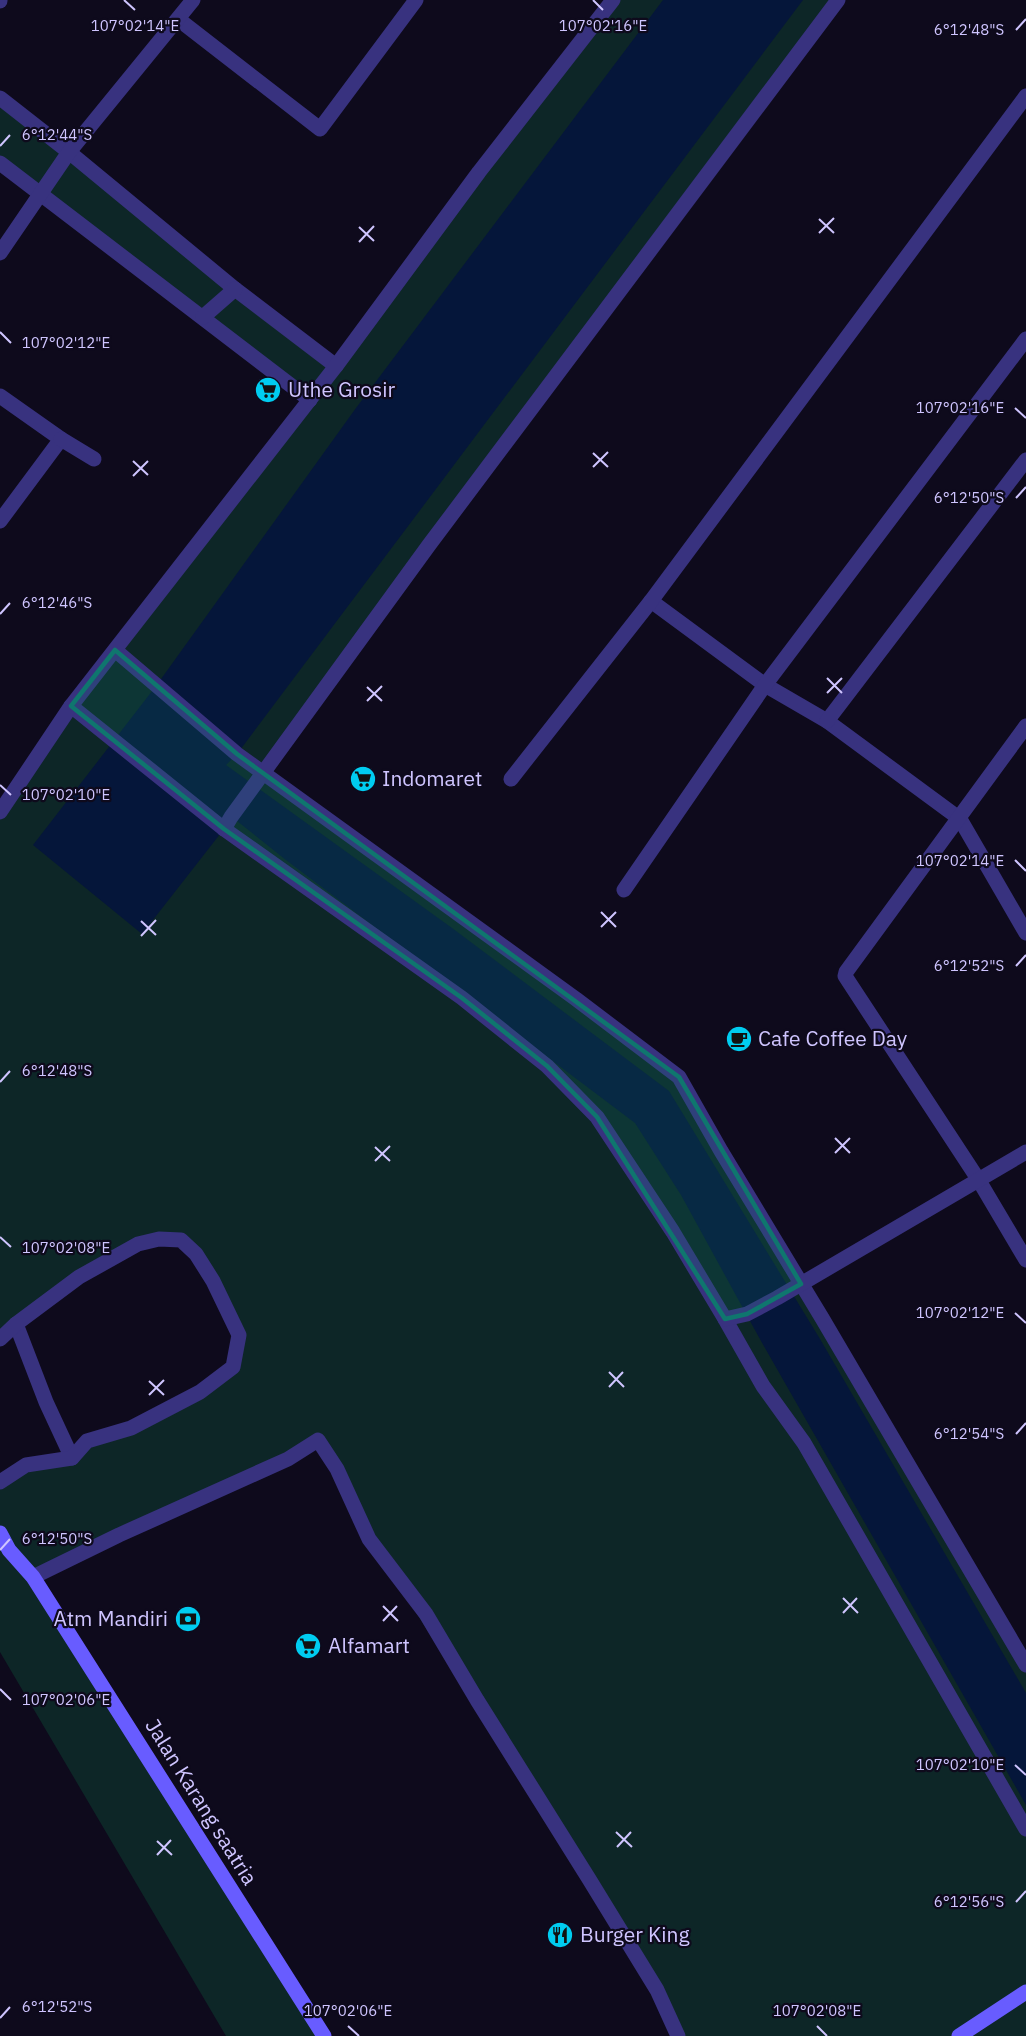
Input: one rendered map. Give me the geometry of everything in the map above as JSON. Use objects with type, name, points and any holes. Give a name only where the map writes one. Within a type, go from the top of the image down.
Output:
[{"type":"street","points":[[0,253],[69,152],[193,0]]},
{"type":"street","points":[[178,19],[321,129],[416,0]]},
{"type":"street","points":[[0,812],[71,706],[310,400],[479,172],[613,0]]},
{"type":"street","points":[[224,829],[429,545],[838,0]]},
{"type":"street","points":[[511,779],[651,600],[1026,96]]},
{"type":"street","points":[[0,98],[235,289],[336,366]]},
{"type":"street","points":[[0,163],[310,400]]},
{"type":"street","points":[[203,317],[235,289]]},
{"type":"street","points":[[624,890],[765,686],[1026,339]]},
{"type":"street","points":[[0,396],[94,459]]},
{"type":"street","points":[[0,521],[61,439]]},
{"type":"street","points":[[827,721],[1026,460]]},
{"type":"street","points":[[651,600],[765,686],[827,721],[960,819],[1026,933]]},
{"type":"street","points":[[114,650],[237,754],[576,999],[679,1077],[1026,1665]]},
{"type":"street","points":[[71,706],[224,829],[462,998],[547,1066],[597,1117],[673,1232],[726,1319],[763,1386],[804,1443],[1026,1829]]},
{"type":"street","points":[[1026,726],[846,972],[847,980],[978,1179],[1026,1260]]},
{"type":"street","points":[[726,1319],[747,1314],[801,1284],[1026,1152]]},
{"type":"street","points":[[0,1339],[16,1324],[79,1277],[138,1244],[159,1239],[181,1240],[196,1254],[213,1281],[239,1335],[233,1366],[200,1392],[131,1428],[87,1441],[72,1458],[26,1466],[0,1482]]},
{"type":"street","points":[[16,1324],[46,1402],[72,1458]]},
{"type":"street","points":[[33,1577],[119,1535],[288,1459],[318,1440],[337,1469],[369,1539],[426,1614],[657,1990],[678,2036]]},
{"type":"street","name":"Jalan Karang saatria","points":[[0,1533],[9,1550],[33,1577],[324,2036]]},
{"type":"street","points":[[959,2036],[1026,1992]]},
{"type":"highlighted area","points":[[115,650],[237,754],[679,1077],[801,1284],[747,1314],[725,1319],[597,1117],[547,1066],[462,998],[224,829],[71,706]]},
{"type":"green space","points":[[613,0],[838,0],[263,773],[679,1077],[1026,1665],[1026,2036],[678,2036],[657,1990],[369,1539],[318,1441],[34,1577],[324,2036],[226,2036],[0,1652],[0,1482],[26,1465],[72,1458],[87,1441],[129,1428],[233,1367],[239,1334],[181,1240],[138,1244],[0,1339],[0,805],[310,400],[0,163],[0,98],[336,366]]},
{"type":"water","points":[[663,0],[803,0],[237,754],[226,765],[452,928],[669,1091],[820,1339],[1026,1693],[1026,1805],[761,1341],[681,1195],[635,1123],[232,817],[142,934],[33,845],[156,686],[356,408]]},
{"type":"place","name":"Uthe Grosir","points":[[268,390]]},
{"type":"place","name":"Indomaret","points":[[363,779]]},
{"type":"place","name":"Cafe Coffee Day","points":[[739,1039]]},
{"type":"place","name":"Atm Mandiri","points":[[188,1619]]},
{"type":"place","name":"Alfamart","points":[[308,1646]]},
{"type":"place","name":"Burger King","points":[[560,1935]]}]
